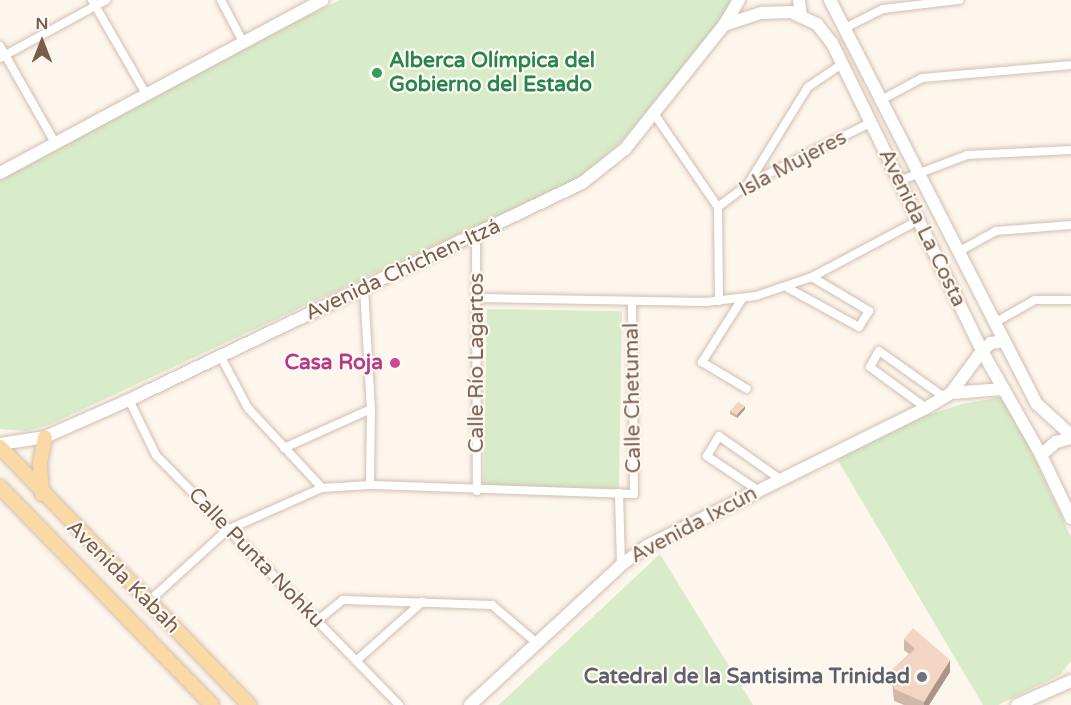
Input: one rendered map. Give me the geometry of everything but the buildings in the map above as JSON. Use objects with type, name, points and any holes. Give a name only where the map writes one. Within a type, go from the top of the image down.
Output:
[{"type":"main road","points":[[0,173],[242,40],[323,0]]},
{"type":"main road","name":"Avenida Chichen-Itzá","points":[[0,446],[45,437],[129,400],[582,183],[625,149],[655,115],[724,25],[739,0]]},
{"type":"main road","points":[[799,0],[801,17]]},
{"type":"main road","name":"Avenida La Costa","points":[[830,0],[883,99],[958,252],[1037,404],[1071,437]]},
{"type":"main road","name":"Avenida La Costa","points":[[724,25],[762,13],[791,12],[817,24],[842,64],[982,351],[1067,503],[1071,518]]},
{"type":"main road","points":[[982,351],[990,343],[1004,341]]},
{"type":"main road","name":"Avenida Ixcún","points":[[470,705],[621,565],[647,546],[926,408],[948,395],[982,351]]},
{"type":"main road","name":"Avenida Ixcún","points":[[948,395],[1004,389]]},
{"type":"main road","points":[[42,494],[40,463],[45,437]]},
{"type":"main road","points":[[1041,455],[1056,442],[1071,437]]},
{"type":"main road","name":"Avenida Kabah","points":[[0,446],[42,494],[249,705]]},
{"type":"main road","name":"Avenida Kabah","points":[[0,487],[212,705]]},
{"type":"main road","points":[[1017,705],[1067,681],[1071,670]]},
{"type":"street","points":[[3,57],[94,3],[106,0]]},
{"type":"street","points":[[221,0],[242,40]]},
{"type":"street","points":[[845,28],[883,9],[959,0]]},
{"type":"street","points":[[94,3],[146,94]]},
{"type":"street","points":[[0,46],[3,57],[56,144]]},
{"type":"street","points":[[748,184],[808,87],[842,64]]},
{"type":"street","points":[[883,99],[922,78],[1071,65]]},
{"type":"street","points":[[655,115],[718,207],[719,301]]},
{"type":"street","name":"Isla Mujeres","points":[[718,207],[748,184],[870,123]]},
{"type":"street","points":[[899,181],[918,172],[991,151],[1071,150]]},
{"type":"street","points":[[478,298],[632,301],[742,299],[788,288],[812,278],[918,220]]},
{"type":"street","points":[[958,252],[996,231],[1071,225]]},
{"type":"street","name":"Calle Río Lagartos","points":[[476,235],[477,491]]},
{"type":"street","points":[[788,288],[859,327],[869,311],[812,278]]},
{"type":"street","points":[[364,288],[371,409],[370,486]]},
{"type":"street","points":[[742,299],[702,362],[747,389]]},
{"type":"street","points":[[994,323],[1035,300],[1071,300]]},
{"type":"street","name":"Calle Chetumal","points":[[619,493],[634,494],[632,301]]},
{"type":"street","points":[[926,408],[870,367],[879,351],[948,395]]},
{"type":"street","points":[[220,357],[248,408],[322,488]]},
{"type":"street","name":"Calle Punta Nohku","points":[[129,400],[156,455],[399,705]]},
{"type":"street","points":[[284,448],[371,409]]},
{"type":"street","points":[[759,490],[707,456],[719,436],[780,479]]},
{"type":"street","points":[[148,602],[227,530],[322,488],[370,486],[477,491],[619,493],[621,565]]},
{"type":"street","points":[[317,621],[343,600],[492,604],[537,643]]},
{"type":"street","points":[[356,662],[422,602]]},
{"type":"green space","points":[[340,0],[733,0],[719,24],[623,140],[579,178],[49,425],[26,431],[0,429],[0,180],[247,46]]},
{"type":"green space","points":[[487,309],[622,311],[619,488],[484,486]]},
{"type":"green space","points":[[1006,396],[1071,537],[1071,661],[1060,675],[998,705],[983,705],[837,459],[921,417],[962,404]]},
{"type":"green space","points":[[660,554],[753,705],[498,705],[503,701]]},
{"type":"place","name":"Alberca Olímpica del Gobierno del Estado","points":[[377,73]]},
{"type":"place","name":"Casa Roja","points":[[395,363]]},
{"type":"place","name":"Catedral de la Santisima Trinidad","points":[[922,677]]}]
